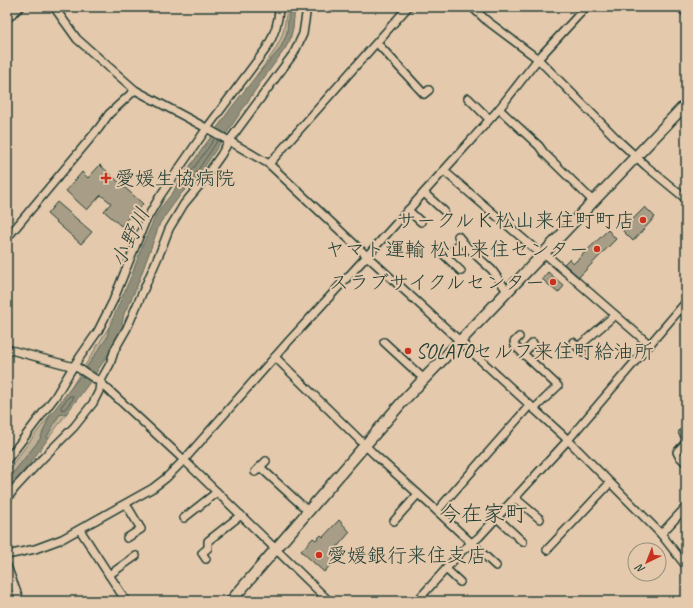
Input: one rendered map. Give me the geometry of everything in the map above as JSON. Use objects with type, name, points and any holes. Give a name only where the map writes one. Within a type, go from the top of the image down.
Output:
[{"type":"street","points":[[7,19],[20,7]]},
{"type":"street","points":[[54,7],[78,39],[135,90],[269,164],[568,440],[661,534],[684,561]]},
{"type":"street","points":[[7,460],[55,397],[94,337],[113,301],[138,237],[152,209],[266,49],[277,27],[279,7]]},
{"type":"street","points":[[7,499],[40,461],[74,427],[93,403],[99,392],[98,380],[110,364],[115,349],[127,328],[169,229],[184,204],[221,155],[228,141],[294,53],[303,34],[306,7]]},
{"type":"street","points":[[269,164],[408,7]]},
{"type":"street","points":[[472,7],[486,20],[538,59],[620,142],[686,199]]},
{"type":"street","points":[[7,555],[46,546],[62,539],[126,504],[153,488],[166,478],[184,460],[275,357],[444,171],[499,109],[538,59],[586,7]]},
{"type":"street","points":[[680,7],[686,13]]},
{"type":"street","points":[[376,43],[424,94],[429,90]]},
{"type":"street","points":[[7,238],[109,114],[135,90]]},
{"type":"street","points":[[468,98],[489,119]]},
{"type":"street","points":[[231,601],[404,400],[686,104]]},
{"type":"street","points":[[499,109],[539,146],[544,153],[593,201]]},
{"type":"street","points":[[444,171],[650,345]]},
{"type":"street","points":[[424,193],[444,211]]},
{"type":"street","points":[[408,210],[421,222]]},
{"type":"street","points":[[461,271],[444,255],[460,238],[467,247],[492,270],[507,291]]},
{"type":"street","points":[[417,601],[462,551],[480,537],[568,440],[686,302]]},
{"type":"street","points":[[578,347],[615,315]]},
{"type":"street","points":[[437,510],[532,407],[558,386],[515,346],[514,342],[519,336]]},
{"type":"street","points":[[384,342],[424,379]]},
{"type":"street","points":[[524,354],[533,343]]},
{"type":"street","points":[[7,349],[75,368],[98,380],[184,460],[329,601]]},
{"type":"street","points":[[275,357],[375,455],[437,510],[496,566]]},
{"type":"street","points":[[686,442],[677,452],[686,463]]},
{"type":"street","points":[[266,461],[258,470],[308,511]]},
{"type":"street","points":[[547,550],[558,532],[610,483]]},
{"type":"street","points":[[184,518],[217,492]]},
{"type":"street","points":[[394,521],[418,494]]},
{"type":"street","points":[[515,498],[540,519]]},
{"type":"street","points":[[126,504],[141,529],[127,538]]},
{"type":"street","points":[[661,534],[686,507]]},
{"type":"street","points":[[206,559],[202,553],[208,548],[208,541],[241,515]]},
{"type":"street","points":[[497,518],[523,542]]},
{"type":"street","points":[[80,530],[126,601]]},
{"type":"street","points":[[109,576],[136,556]]},
{"type":"street","points":[[7,566],[20,601]]},
{"type":"street","points":[[446,569],[460,582]]},
{"type":"shaded area","points":[[287,7],[289,7],[288,29],[285,39],[279,50],[256,76],[281,38]]},
{"type":"shaded area","points":[[109,327],[107,338],[69,391]]},
{"type":"shaded area","points":[[67,413],[48,439],[47,437],[59,415]]},
{"type":"shaded area","points":[[50,415],[40,439],[13,473],[7,483],[7,471]]},
{"type":"water","points":[[289,7],[295,7],[290,40],[197,178],[181,194],[160,223],[136,289],[124,314],[122,324],[124,325],[109,353],[67,413],[59,415],[47,437],[48,439],[7,494],[7,483],[13,473],[40,439],[50,415],[107,338],[109,327],[132,274],[142,246],[161,207],[174,191],[231,108],[256,76],[280,49],[287,33]]},
{"type":"building","points":[[100,165],[143,204],[131,218],[129,217],[121,226],[104,211],[111,203],[101,195],[87,210],[66,191],[82,172],[88,178]]},
{"type":"building","points":[[57,202],[92,232],[81,244],[47,214]]},
{"type":"building","points":[[645,207],[655,217],[633,241],[622,230]]},
{"type":"building","name":"ヤマト運輸 松山来住センター","points":[[608,230],[616,239],[579,277],[564,264],[569,259],[574,263]]},
{"type":"building","name":"スラブサイクルセンター","points":[[548,272],[564,286],[558,293],[542,279]]},
{"type":"building","points":[[339,520],[350,532],[331,554],[336,559],[324,572],[301,551],[313,538],[316,540],[321,535],[323,537]]},
{"type":"place","name":"愛媛生協病院","points":[[106,178]]},
{"type":"place","name":"サークルＫ松山来住町町店","points":[[643,220]]},
{"type":"place","name":"ヤマト運輸 松山来住センター","points":[[597,249]]},
{"type":"place","name":"スラブサイクルセンター","points":[[553,282]]},
{"type":"place","name":"SOLATOセルフ来住町給油所","points":[[408,351]]},
{"type":"place","name":"愛媛銀行来住支店","points":[[319,555]]},
{"type":"district","name":"今在家町","points":[[483,513]]},
{"type":"water label","name":"小野川","points":[[130,237]]}]
